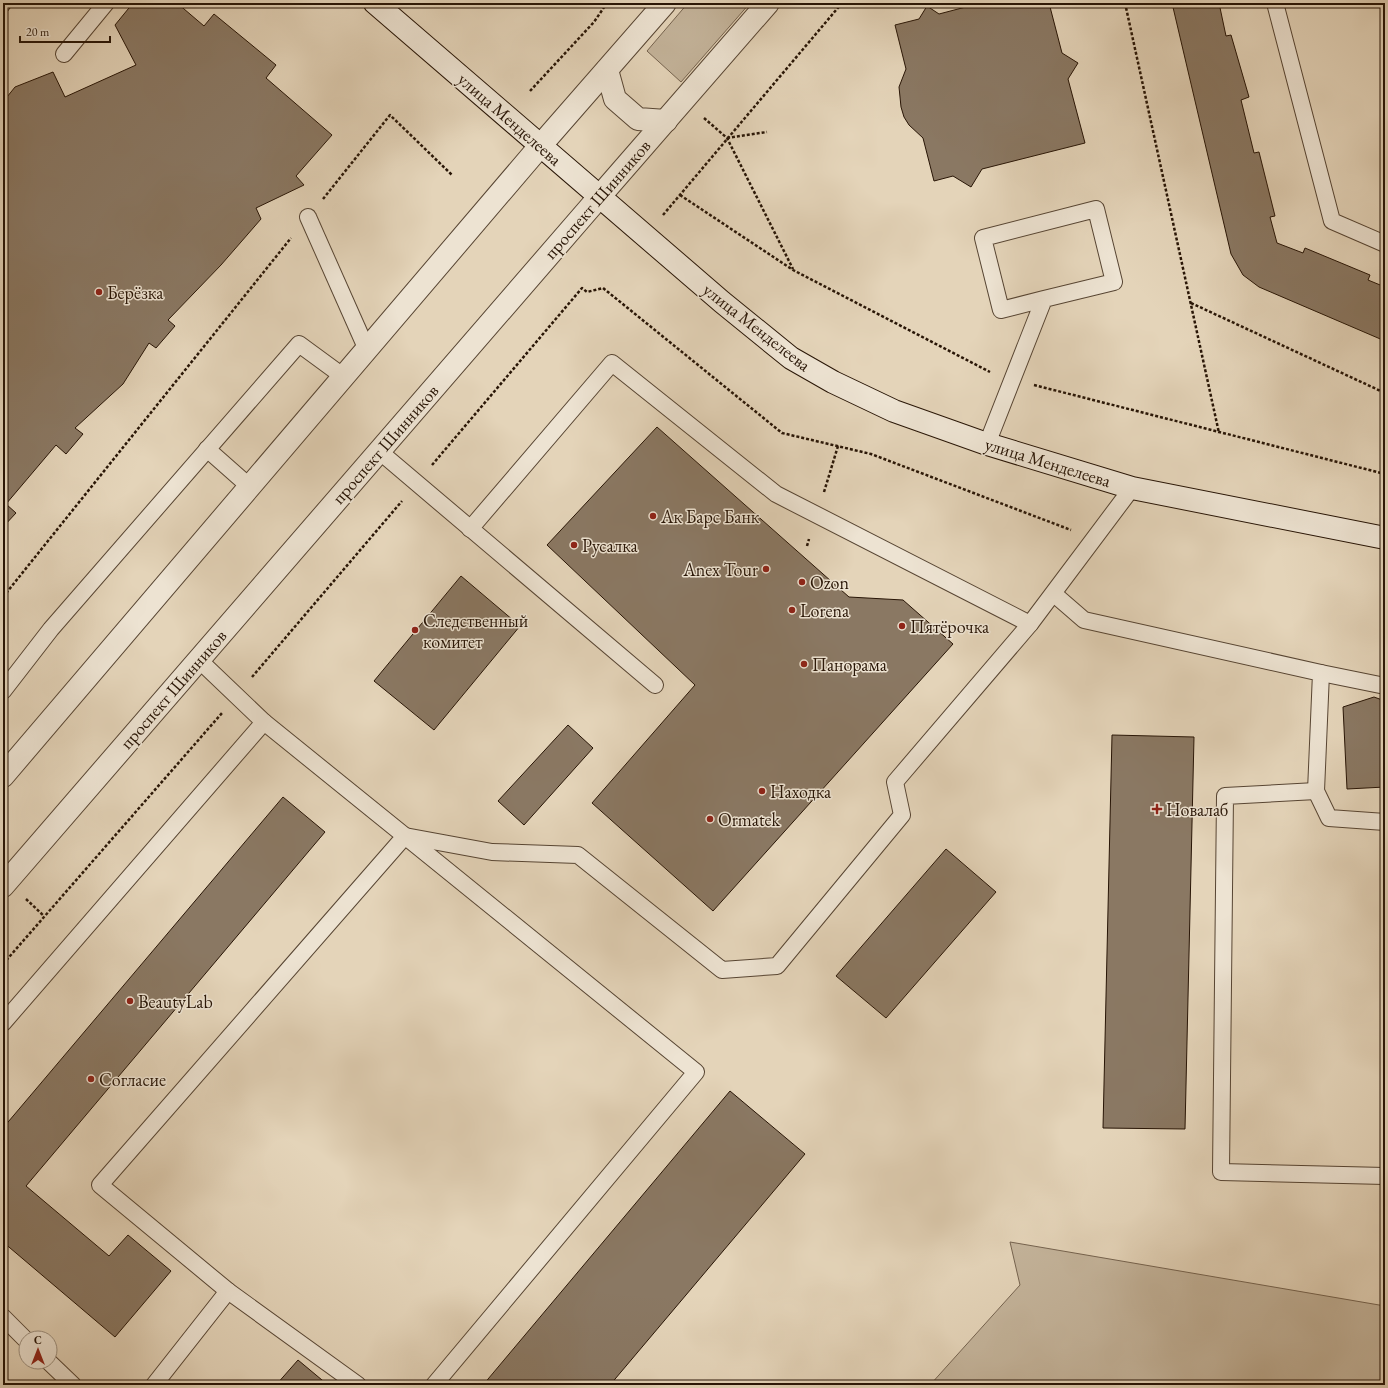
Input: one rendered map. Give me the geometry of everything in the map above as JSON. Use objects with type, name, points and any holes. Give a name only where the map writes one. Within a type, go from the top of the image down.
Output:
[{"type":"street","name":"улица Менделеева","points":[[375,3],[722,302],[791,358],[833,382],[894,411],[987,444],[1132,488],[1385,538]]},
{"type":"street","points":[[3,776],[664,3]]},
{"type":"street","name":"проспект Шинников","points":[[3,886],[768,3]]},
{"type":"street","points":[[607,70],[615,100],[638,119],[666,121]]},
{"type":"lane","points":[[64,54],[106,3]]},
{"type":"lane","points":[[1275,3],[1332,221],[1385,244]]},
{"type":"lane","points":[[1096,209],[1114,282],[1044,300],[1001,310],[983,238],[1096,209]]},
{"type":"lane","points":[[308,217],[367,350]]},
{"type":"lane","points":[[987,444],[1044,300]]},
{"type":"lane","points":[[3,691],[51,629],[299,344],[344,377]]},
{"type":"lane","points":[[470,529],[612,363],[776,494],[1030,624]]},
{"type":"lane","points":[[207,449],[250,487]]},
{"type":"lane","points":[[379,451],[654,685]]},
{"type":"lane","points":[[404,836],[492,852],[578,855],[722,970],[777,966],[902,816],[895,782],[1030,624],[1132,488]]},
{"type":"lane","points":[[1054,594],[1084,620],[1385,686]]},
{"type":"lane","points":[[199,660],[264,722],[696,1072],[434,1385]]},
{"type":"lane","points":[[1321,673],[1316,791],[1329,818],[1385,822]]},
{"type":"lane","points":[[3,1023],[264,722]]},
{"type":"lane","points":[[1316,791],[1225,796],[1221,1172],[1385,1176]]},
{"type":"lane","points":[[358,1385],[228,1291],[100,1185],[404,836]]},
{"type":"lane","points":[[154,1385],[228,1291]]},
{"type":"lane","points":[[3,1318],[18,1332]]},
{"type":"lane","points":[[57,1370],[73,1385]]},
{"type":"path","points":[[530,91],[594,22],[608,3]]},
{"type":"path","points":[[663,214],[842,3]]},
{"type":"path","points":[[1125,3],[1219,433]]},
{"type":"path","points":[[698,112],[727,138],[793,270]]},
{"type":"path","points":[[3,597],[390,115],[452,175]]},
{"type":"path","points":[[727,138],[767,132]]},
{"type":"path","points":[[3,964],[236,696],[582,288],[587,292],[603,288],[782,433],[871,454],[1078,533],[1093,541]]},
{"type":"path","points":[[1191,303],[1385,393]]},
{"type":"shaded area","points":[[688,3],[750,3],[681,82],[647,51]]},
{"type":"shaded area","points":[[1010,1242],[1385,1306],[1385,1385],[930,1385],[1020,1285]]},
{"type":"building","name":"Берёзка","points":[[133,3],[177,3],[204,26],[214,14],[276,65],[266,78],[332,135],[296,176],[304,185],[256,208],[261,219],[221,265],[168,320],[175,326],[156,348],[149,343],[123,384],[75,428],[83,434],[66,454],[56,445],[6,504],[16,513],[3,527],[3,102],[15,87],[53,72],[65,97],[136,65],[115,25]]},
{"type":"building","points":[[981,3],[1049,3],[1062,53],[1078,63],[1068,79],[1085,143],[982,169],[971,187],[953,176],[934,181],[923,138],[909,125],[904,117],[901,107],[899,87],[906,69],[895,25],[919,19],[927,6],[939,14]]},
{"type":"building","points":[[1172,3],[1219,3],[1226,36],[1231,35],[1249,97],[1241,100],[1254,153],[1259,152],[1275,216],[1270,217],[1277,243],[1303,253],[1305,248],[1370,275],[1368,280],[1385,287],[1385,341],[1259,287],[1243,275],[1231,254]]},
{"type":"building","name":"Панорама","points":[[657,427],[849,597],[903,600],[953,644],[713,911],[592,803],[695,685],[547,545]]},
{"type":"building","points":[[461,576],[520,626],[434,730],[374,681]]},
{"type":"building","points":[[1374,697],[1385,701],[1385,787],[1347,789],[1343,707]]},
{"type":"building","points":[[568,725],[593,748],[524,825],[498,801]]},
{"type":"building","points":[[1112,735],[1194,737],[1185,1129],[1103,1128]]},
{"type":"building","points":[[283,797],[325,832],[26,1186],[109,1256],[128,1235],[171,1271],[115,1337],[3,1242],[3,1128]]},
{"type":"building","points":[[946,849],[996,892],[886,1018],[836,976]]},
{"type":"building","points":[[730,1091],[805,1154],[610,1385],[483,1385]]},
{"type":"building","points":[[298,1360],[328,1385],[276,1385]]},
{"type":"tram line","points":[[3,17],[14,3]]},
{"type":"place","name":"Берёзка","points":[[99,292]]},
{"type":"place","name":"Ак Барс Банк","points":[[653,516]]},
{"type":"place","name":"Русалка","points":[[574,545]]},
{"type":"place","name":"Anex Tour","points":[[766,569]]},
{"type":"place","name":"Ozon","points":[[802,582]]},
{"type":"place","name":"Lorena","points":[[792,610]]},
{"type":"place","name":"Пятёрочка","points":[[902,626]]},
{"type":"place","name":"Следственный комитет","points":[[415,630]]},
{"type":"place","name":"Панорама","points":[[804,664]]},
{"type":"place","name":"Находка","points":[[762,791]]},
{"type":"place","name":"Новалаб","points":[[1157,809]]},
{"type":"place","name":"Ormatek","points":[[710,819]]},
{"type":"place","name":"BeautyLab","points":[[130,1001]]},
{"type":"place","name":"Согласие","points":[[91,1079]]}]
